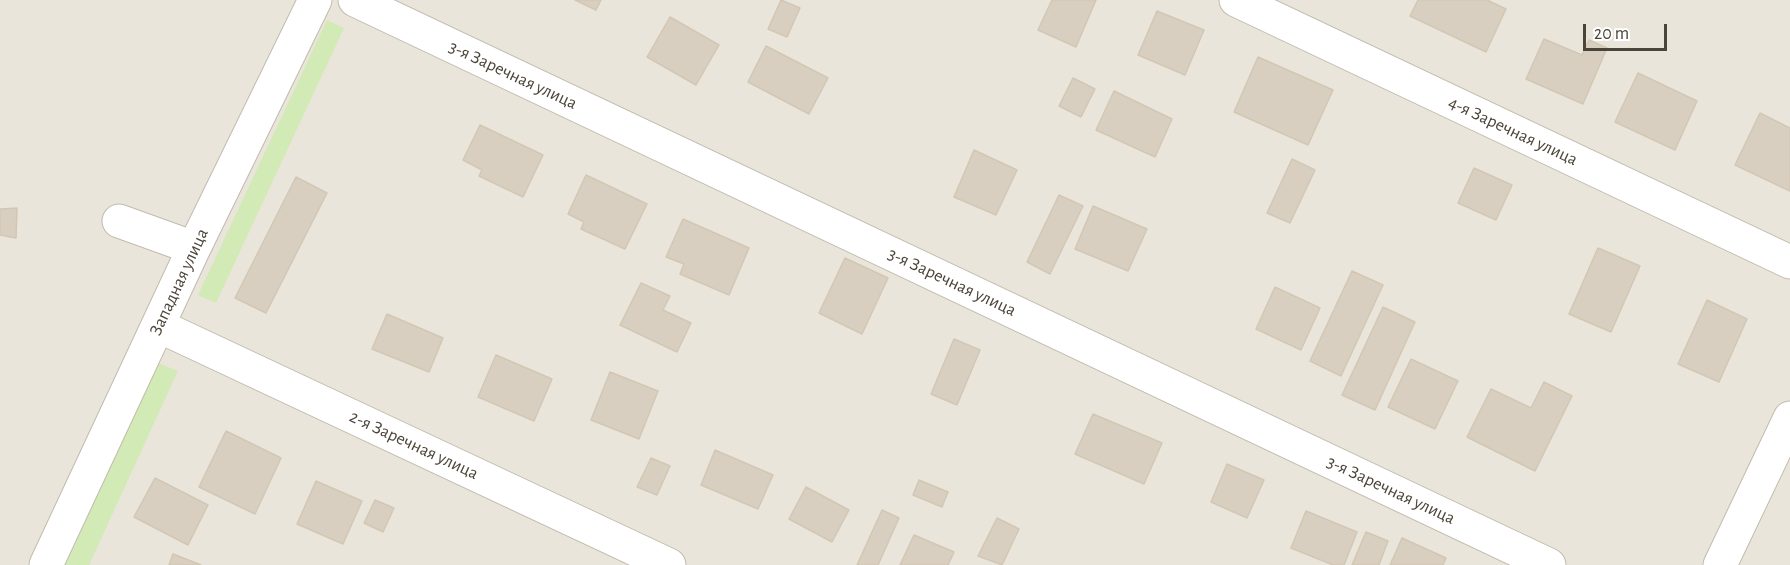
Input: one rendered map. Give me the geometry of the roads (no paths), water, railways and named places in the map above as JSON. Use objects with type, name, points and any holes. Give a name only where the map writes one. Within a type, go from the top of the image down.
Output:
[{"type":"street","name":"Западная улица","points":[[46,565],[194,248],[315,0]]},
{"type":"street","name":"3-я Заречная улица","points":[[355,0],[1549,565]]},
{"type":"street","name":"4-я Заречная улица","points":[[1236,0],[1790,262]]},
{"type":"street","points":[[119,221],[194,248]]},
{"type":"street","name":"2-я Заречная улица","points":[[159,326],[669,565]]},
{"type":"street","points":[[1720,565],[1790,418]]}]
